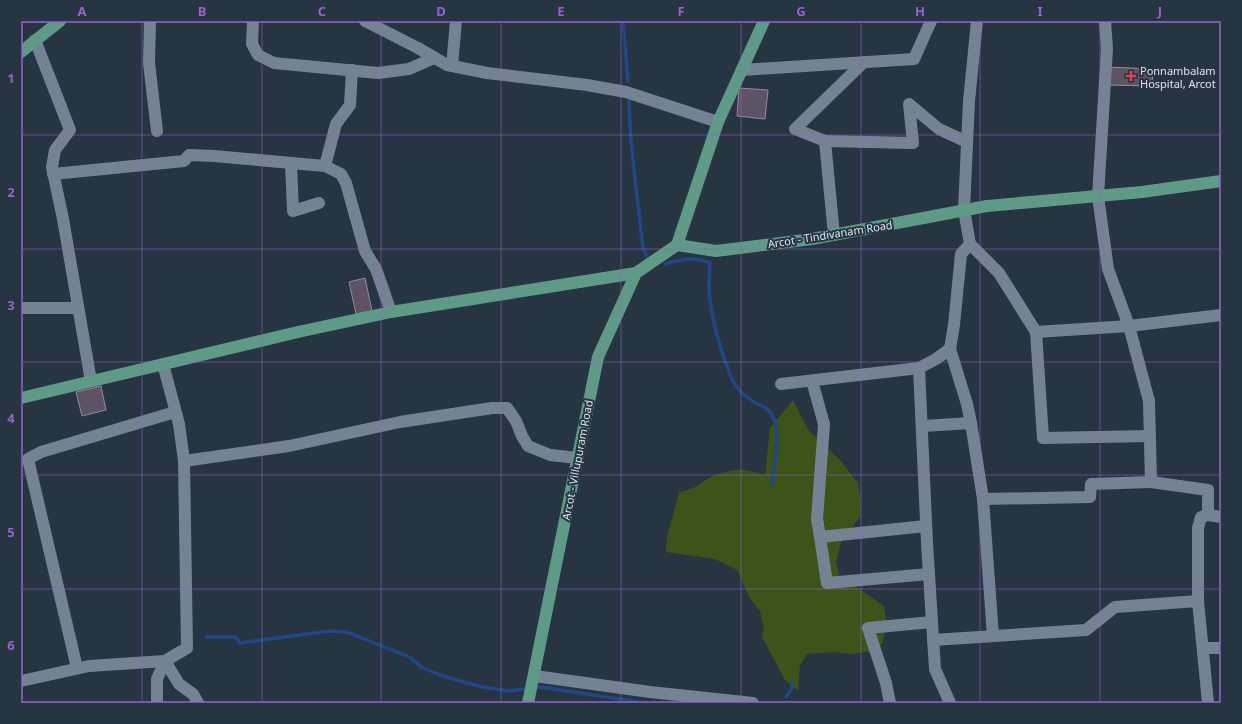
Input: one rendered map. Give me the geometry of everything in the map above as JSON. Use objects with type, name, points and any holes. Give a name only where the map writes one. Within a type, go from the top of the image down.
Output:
[{"type":"main road","points":[[21,52],[60,21]]},
{"type":"main road","points":[[21,398],[298,332],[391,312],[636,273],[677,245],[718,122],[764,21]]},
{"type":"main road","name":"Arcot - Tindivanam Road","points":[[677,245],[716,251],[834,235],[987,206],[1142,192],[1221,181]]},
{"type":"main road","name":"Arcot - Villupuram Road","points":[[529,699],[535,676],[598,357],[636,273]]},
{"type":"street","points":[[150,21],[149,63],[157,131]]},
{"type":"street","points":[[253,21],[252,44],[258,55],[274,63],[378,73],[409,69],[434,58]]},
{"type":"street","points":[[366,21],[447,65],[487,73],[586,85],[626,92],[718,122]]},
{"type":"street","points":[[452,66],[456,21]]},
{"type":"street","points":[[742,70],[914,59],[931,21]]},
{"type":"street","points":[[977,21],[969,101],[964,210],[970,244],[999,273],[1036,332],[1043,438],[1150,436]]},
{"type":"street","points":[[1106,21],[1107,49],[1098,196],[1108,269],[1129,326],[1149,401],[1151,482]]},
{"type":"street","points":[[35,40],[70,130],[56,150],[52,167],[63,219],[91,381]]},
{"type":"street","points":[[864,62],[795,129],[825,141],[912,143],[909,104],[939,129],[967,142]]},
{"type":"street","points":[[325,166],[336,124],[350,105],[352,70]]},
{"type":"street","points":[[825,141],[834,235]]},
{"type":"street","points":[[53,174],[184,161],[189,155],[325,166],[341,174],[346,183],[365,251],[376,269],[391,312]]},
{"type":"street","points":[[291,164],[293,211],[319,203]]},
{"type":"street","points":[[970,244],[961,254],[954,325],[950,349],[967,404],[983,499],[993,636]]},
{"type":"street","points":[[21,308],[78,308]]},
{"type":"street","points":[[1036,332],[1129,326],[1221,315]]},
{"type":"street","points":[[781,384],[919,368],[936,359],[950,349]]},
{"type":"street","points":[[21,681],[89,666],[165,661],[187,648],[184,461],[178,424],[163,364]]},
{"type":"street","points":[[919,368],[923,426],[926,526],[935,670],[950,703]]},
{"type":"street","points":[[812,381],[824,424],[817,518],[828,583],[929,574]]},
{"type":"street","points":[[184,461],[289,446],[400,422],[492,408],[507,408],[516,421],[528,446],[550,455],[578,458]]},
{"type":"street","points":[[77,668],[28,459],[41,452],[175,412]]},
{"type":"street","points":[[923,426],[971,423]]},
{"type":"street","points":[[983,499],[1090,496],[1092,484],[1151,482],[1208,490],[1208,515]]},
{"type":"street","points":[[1208,703],[1198,600],[1198,528],[1201,517],[1208,515],[1221,517]]},
{"type":"street","points":[[820,537],[926,526]]},
{"type":"street","points":[[933,640],[1086,630],[1115,607],[1198,600]]},
{"type":"street","points":[[890,703],[886,683],[868,628],[932,622]]},
{"type":"street","points":[[1203,648],[1221,648]]},
{"type":"street","points":[[157,703],[157,679],[165,661]]},
{"type":"street","points":[[165,661],[179,684],[193,694],[198,703]]},
{"type":"street","points":[[535,676],[650,692],[753,703]]},
{"type":"green space","points":[[793,400],[809,431],[840,460],[858,483],[861,503],[860,517],[842,540],[836,562],[839,575],[884,606],[887,626],[882,644],[873,651],[851,654],[834,652],[807,654],[800,666],[798,691],[785,680],[762,637],[764,627],[760,612],[748,595],[737,570],[715,559],[666,552],[667,537],[679,492],[694,487],[714,475],[730,471],[752,471],[765,475],[770,428]]},
{"type":"building","points":[[1108,67],[1153,69],[1152,86],[1107,85]]},
{"type":"building","points":[[739,88],[768,90],[765,119],[737,116]]},
{"type":"building","points":[[365,278],[372,311],[356,314],[349,282]]},
{"type":"building","points":[[101,386],[106,410],[82,416],[76,392]]},
{"type":"waterway","points":[[623,21],[628,81]]},
{"type":"waterway","points":[[629,101],[631,142],[641,232],[643,248],[647,256]]},
{"type":"waterway","points":[[665,264],[688,259],[710,263],[709,287],[711,310],[720,347],[733,381],[738,389],[747,398],[767,409],[772,415],[775,424],[777,445],[772,485]]},
{"type":"waterway","points":[[206,637],[235,637],[240,643],[329,631],[347,632],[409,657],[423,668],[443,676],[482,687],[509,691],[541,687],[645,703]]},
{"type":"waterway","points":[[786,697],[792,688],[792,683]]},
{"type":"place","name":"Ponnambalam Hospital, Arcot","points":[[1131,76]]}]
